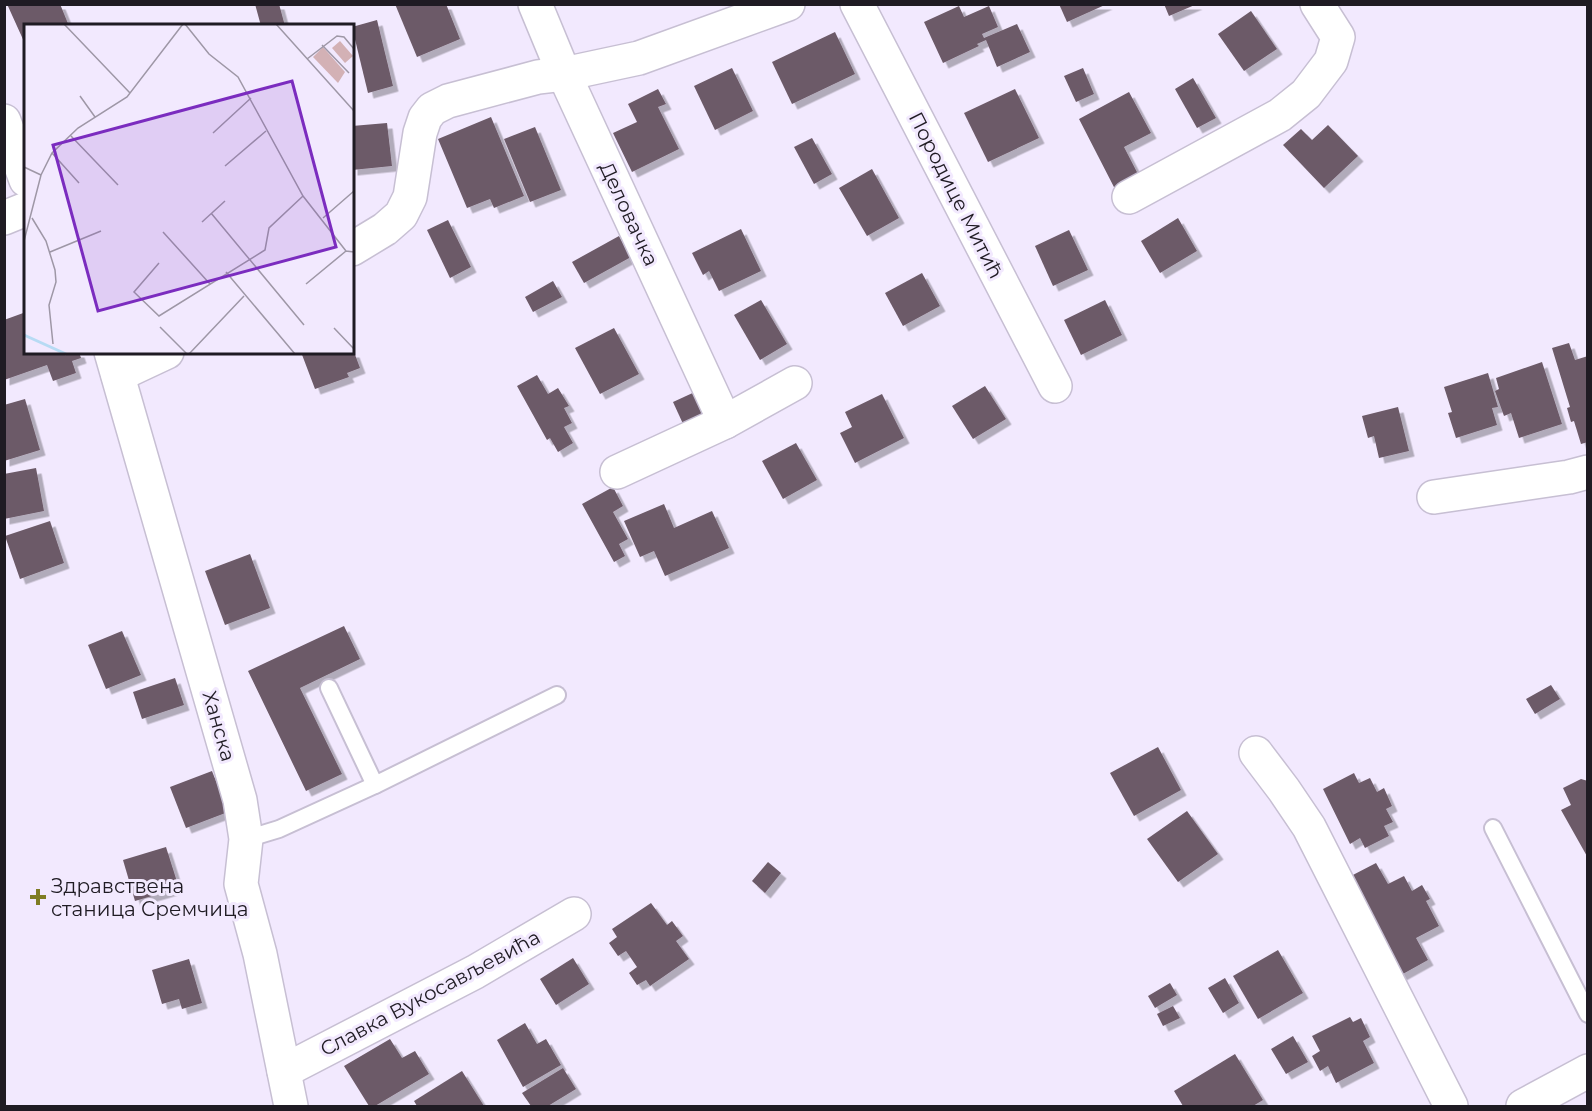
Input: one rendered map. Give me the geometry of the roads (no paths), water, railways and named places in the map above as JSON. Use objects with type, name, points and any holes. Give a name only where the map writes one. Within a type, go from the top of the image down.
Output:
[{"type":"street","name":"Деловачка","points":[[535,4],[564,74],[725,422]]},
{"type":"street","points":[[354,248],[385,229],[401,215],[410,197],[424,118],[432,109],[448,101],[538,77],[564,74],[639,58],[722,16],[788,4]]},
{"type":"street","name":"Породице Митић","points":[[857,4],[1055,386]]},
{"type":"street","points":[[1129,196],[1280,115],[1306,94],[1331,61],[1338,37],[1317,4]]},
{"type":"street","points":[[4,121],[24,175]]},
{"type":"street","points":[[4,218],[24,210]]},
{"type":"street","points":[[115,364],[158,354]]},
{"type":"street","name":"Ханска","points":[[115,364],[240,800],[246,839],[241,884],[260,954],[291,1107]]},
{"type":"street","points":[[617,472],[725,422],[795,382]]},
{"type":"street","points":[[1434,497],[1569,477],[1587,472]]},
{"type":"street","points":[[1256,753],[1309,827],[1451,1107]]},
{"type":"street","name":"Славка Вукосављевића","points":[[284,1071],[475,972],[574,914]]},
{"type":"street","points":[[1523,1107],[1587,1071]]},
{"type":"lane","points":[[329,688],[375,785]]},
{"type":"lane","points":[[246,839],[279,829],[375,785],[557,695]]},
{"type":"lane","points":[[1493,828],[1587,1014]]},
{"type":"place","name":"Здравствена станица Сремчица","points":[[38,897]]}]
